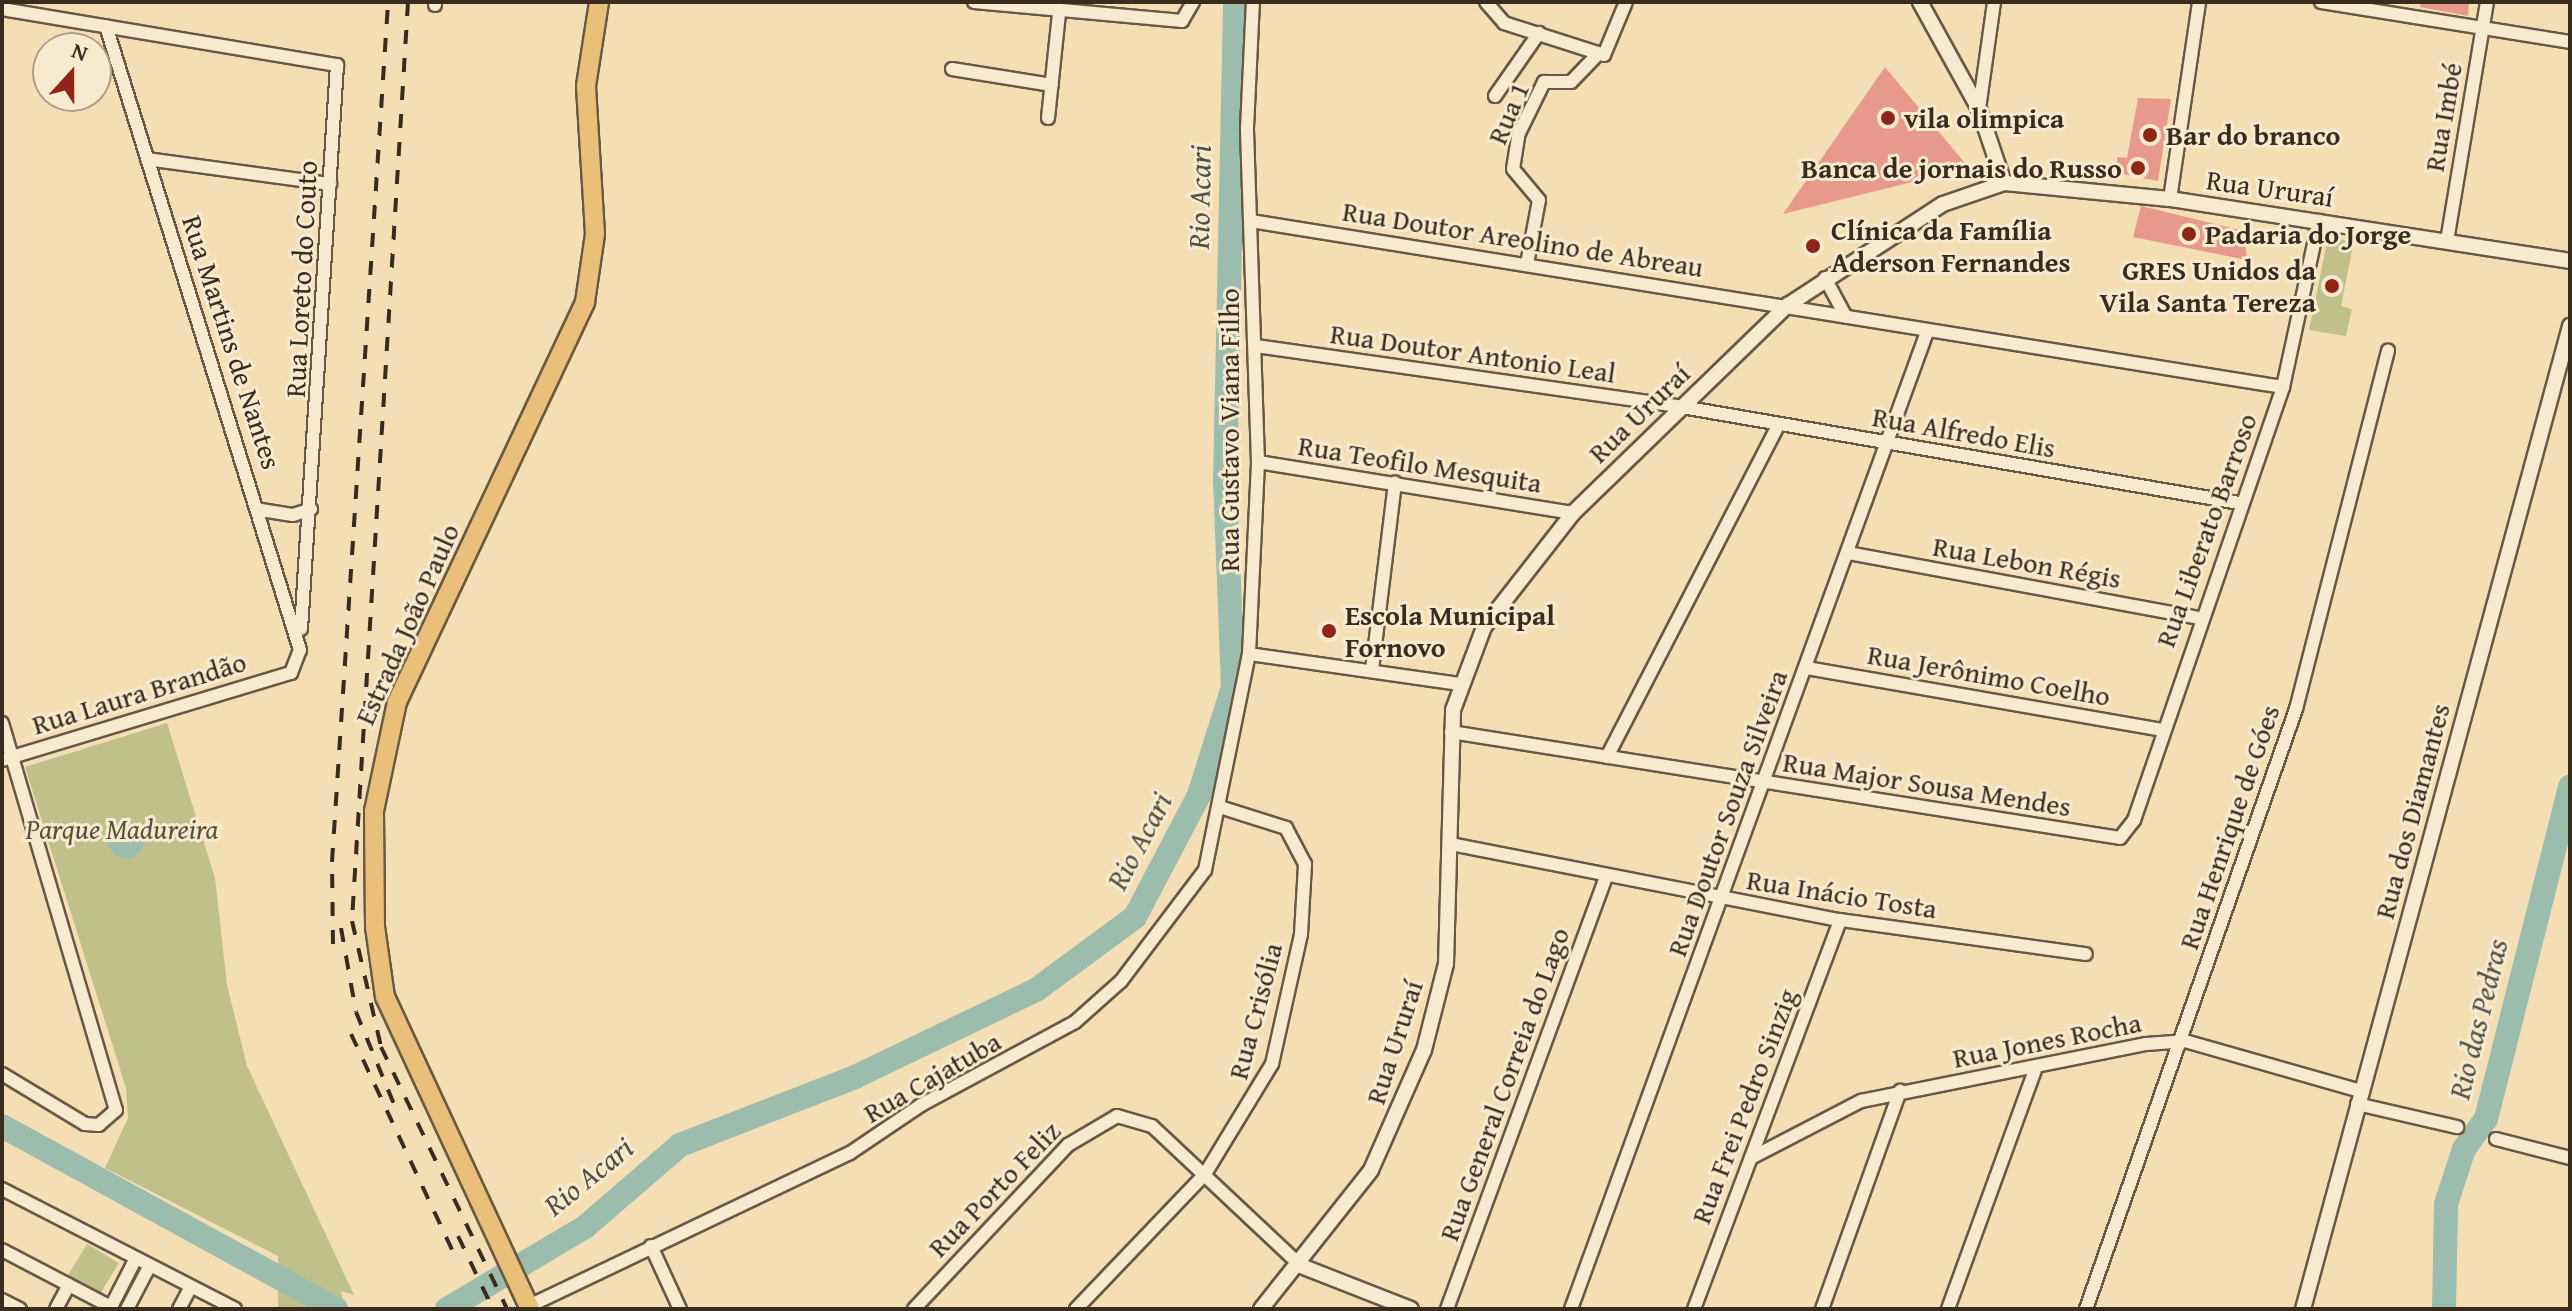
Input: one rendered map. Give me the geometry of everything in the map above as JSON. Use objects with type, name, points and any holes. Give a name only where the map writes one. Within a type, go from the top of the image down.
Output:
[{"type":"main road","name":"Estrada João Paulo","points":[[528,1303],[385,997],[375,927],[377,777],[397,702],[585,302],[595,234],[586,86],[599,2]]},
{"type":"street","points":[[974,2],[1059,14],[1182,21],[1192,8]]},
{"type":"street","name":"Rua Gustavo Viana Filho","points":[[1229,760],[1249,654],[1258,462],[1251,221],[1253,2]]},
{"type":"street","points":[[1486,2],[1504,23],[1599,53],[1611,49],[1626,2]]},
{"type":"street","points":[[1920,2],[1979,109],[2004,183]]},
{"type":"street","points":[[1979,109],[1994,2]]},
{"type":"street","points":[[2170,199],[2199,2]]},
{"type":"street","points":[[2321,2],[2570,42]]},
{"type":"street","name":"Rua Imbé","points":[[2447,241],[2487,2]]},
{"type":"street","points":[[2,9],[106,26]]},
{"type":"street","points":[[1048,118],[1059,14]]},
{"type":"street","name":"Rua Loreto do Couto","points":[[106,26],[337,65],[301,639]]},
{"type":"street","name":"Rua Martins de Nantes","points":[[106,26],[301,639]]},
{"type":"street","name":"Rua 1","points":[[1495,96],[1539,33]]},
{"type":"street","name":"Rua 1","points":[[1527,264],[1539,200],[1513,169],[1519,133],[1544,82],[1571,82],[1599,53]]},
{"type":"street","points":[[952,69],[1052,85]]},
{"type":"street","points":[[147,159],[330,184]]},
{"type":"street","name":"Rua Ururaí","points":[[1261,1309],[1301,1266],[1371,1170],[1419,1065],[1446,964],[1451,844],[1451,732],[1459,684],[1484,627],[1573,513],[1788,305],[1825,278],[1943,204],[2004,183],[2170,199],[2570,261]]},
{"type":"street","name":"Rua Doutor Areolino de Abreau","points":[[1251,221],[2283,387]]},
{"type":"street","name":"Rua Liberato Barroso","points":[[2111,839],[2132,826],[2198,618],[2283,387],[2319,221]]},
{"type":"street","points":[[1825,278],[1846,317]]},
{"type":"street","name":"Rua dos Diamantes","points":[[2303,1309],[2570,326]]},
{"type":"street","name":"Rua Doutor Souza Silveira","points":[[1571,1309],[1720,899],[1766,782],[1927,332]]},
{"type":"street","name":"Rua Doutor Antonio Leal","points":[[1256,346],[1682,407]]},
{"type":"street","name":"Rua Henrique de Góes","points":[[2086,1309],[2185,1041],[2296,709],[2388,351]]},
{"type":"street","name":"Rua Alfredo Elis","points":[[1682,407],[2239,503]]},
{"type":"street","points":[[1607,757],[1778,425]]},
{"type":"street","name":"Rua Teofilo Mesquita","points":[[1258,462],[1573,513]]},
{"type":"street","points":[[1372,670],[1395,482]]},
{"type":"street","points":[[261,510],[293,515],[311,509]]},
{"type":"street","name":"Rua Lebon Régis","points":[[1848,553],[2198,618]]},
{"type":"street","name":"Rua Laura Brandão","points":[[7,758],[291,673],[301,639]]},
{"type":"street","points":[[1249,654],[1459,684]]},
{"type":"street","name":"Rua Jerônimo Coelho","points":[[1807,668],[2162,730]]},
{"type":"street","points":[[2,723],[7,758],[118,1097],[107,1121],[85,1124],[2,1074]]},
{"type":"street","name":"Rua Major Sousa Mendes","points":[[1451,732],[2111,839]]},
{"type":"street","name":"Rua Cajatuba","points":[[528,1303],[850,1153],[921,1105],[1075,1022],[1121,981],[1187,901],[1223,808],[1229,760]]},
{"type":"street","name":"Rua Crisólia","points":[[1076,1309],[1205,1174],[1266,1079],[1304,902],[1297,838],[1269,819],[1223,808]]},
{"type":"street","name":"Rua Inácio Tosta","points":[[1451,844],[1840,920],[2086,954]]},
{"type":"street","name":"Rua General Correia do Lago","points":[[1447,1309],[1606,876]]},
{"type":"street","name":"Rua Frei Pedro Sinzig","points":[[1694,1309],[1840,920]]},
{"type":"street","name":"Rua Jones Rocha","points":[[1751,1158],[1828,1116],[1900,1091],[2035,1070],[2185,1041],[2457,1127]]},
{"type":"street","points":[[1948,1309],[2035,1070]]},
{"type":"street","points":[[1822,1309],[1900,1091]]},
{"type":"street","name":"Rua Porto Feliz","points":[[914,1309],[1068,1145],[1104,1120],[1140,1119],[1205,1174],[1301,1266]]},
{"type":"street","points":[[2496,1139],[2570,1158]]},
{"type":"street","points":[[4,1195],[231,1308]]},
{"type":"street","points":[[651,1246],[680,1309]]},
{"type":"street","points":[[2,1250],[110,1308],[135,1260]]},
{"type":"street","points":[[1301,1266],[1411,1309]]},
{"type":"street","points":[[127,1309],[149,1267]]},
{"type":"street","points":[[56,1309],[69,1285]]},
{"type":"street","points":[[179,1309],[190,1288]]},
{"type":"street","points":[[2,1300],[20,1309]]},
{"type":"green space","name":"GRES Unidos da Vila Santa Tereza","points":[[2328,238],[2354,241],[2341,306],[2352,309],[2346,336],[2309,330]]},
{"type":"green space","name":"Parque Madureira","points":[[167,723],[215,878],[227,985],[247,1066],[354,1295],[341,1291],[345,1309],[278,1309],[278,1256],[105,1168],[128,1118],[126,1088],[25,767]]},
{"type":"green space","points":[[87,1244],[119,1263],[99,1296],[67,1277]]},
{"type":"shaded area","points":[[126,822],[139,827],[144,840],[139,853],[126,858],[113,853],[108,840],[113,827]]},
{"type":"building","points":[[2421,2],[2469,2],[2468,16],[2420,7]]},
{"type":"building","name":"vila olimpica","points":[[1885,67],[1969,168],[1783,214]]},
{"type":"building","points":[[2138,98],[2171,99],[2158,181],[2117,173],[2117,157],[2127,158]]},
{"type":"building","name":"Padaria do Jorge","points":[[2141,206],[2244,231],[2247,260],[2133,237]]},
{"type":"waterway","name":"Rio Acari","points":[[447,1309],[585,1227],[680,1145],[855,1077],[1036,990],[1135,917],[1199,795],[1233,687],[1225,483],[1235,2]]},
{"type":"waterway","name":"Rio das Pedras","points":[[2444,1309],[2446,1204],[2464,1149],[2486,1119],[2570,786]]},
{"type":"waterway","name":"Rio Acari","points":[[2,1126],[336,1309]]},
{"type":"railway","points":[[333,944],[332,862],[388,2]]},
{"type":"railway","points":[[408,2],[352,921],[381,1047],[507,1309]]},
{"type":"railway","points":[[341,928],[356,1012],[398,1114]]},
{"type":"railway","points":[[351,1034],[456,1258]]},
{"type":"railway","points":[[458,1236],[493,1309]]},
{"type":"place","name":"vila olimpica","points":[[1888,118]]},
{"type":"place","name":"Bar do branco","points":[[2150,135]]},
{"type":"place","name":"Banca de jornais do Russo","points":[[2138,168]]},
{"type":"place","name":"Padaria do Jorge","points":[[2189,234]]},
{"type":"place","name":"Clínica da Família Aderson Fernandes","points":[[1813,246]]},
{"type":"place","name":"GRES Unidos da Vila Santa Tereza","points":[[2332,286]]},
{"type":"place","name":"Escola Municipal Fornovo","points":[[1329,631]]}]
